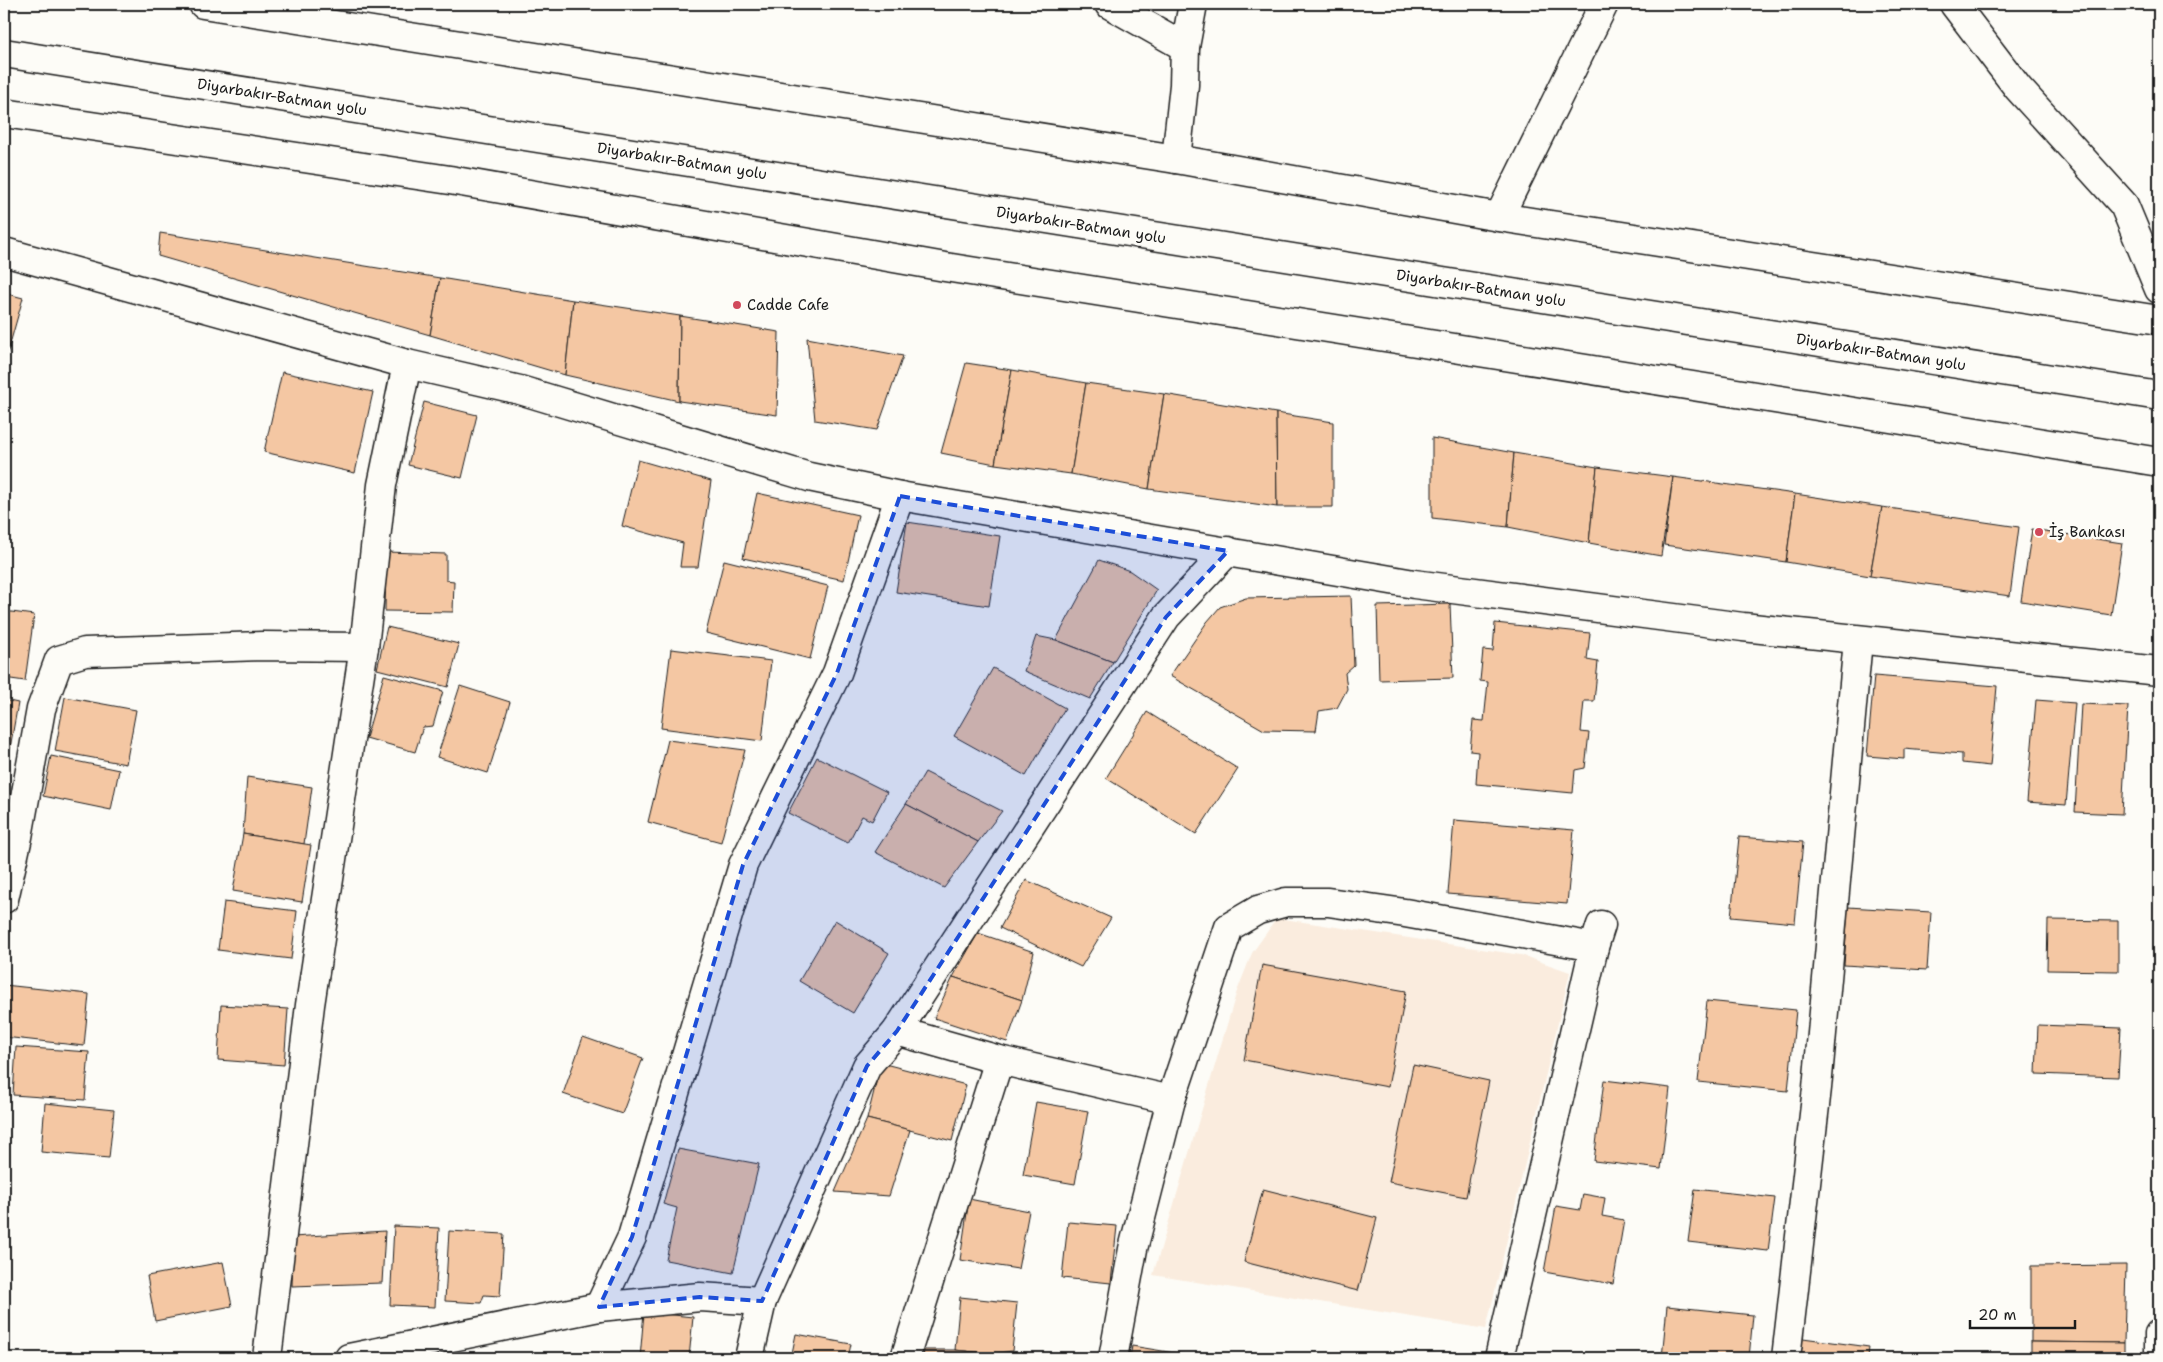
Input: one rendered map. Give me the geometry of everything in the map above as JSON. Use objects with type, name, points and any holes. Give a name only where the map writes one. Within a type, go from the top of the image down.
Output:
[{"type":"main road","points":[[203,4],[1176,159],[1499,217],[2159,320]]},
{"type":"main road","points":[[1109,4],[1186,46]]},
{"type":"main road","points":[[1176,159],[1186,46],[1193,4]]},
{"type":"main road","points":[[1499,217],[1604,4]]},
{"type":"main road","points":[[1954,4],[2018,88],[2124,206],[2159,289]]},
{"type":"main road","name":"Diyarbakır-Batman yolu","points":[[4,53],[2159,396]]},
{"type":"main road","points":[[4,113],[450,180],[955,268],[1788,400],[2159,462]]},
{"type":"main road","points":[[4,252],[407,364],[520,390],[809,477],[900,496],[1414,584],[1858,640],[2159,671]]},
{"type":"main road","points":[[267,1358],[310,1005],[364,647],[382,485],[407,364]]},
{"type":"main road","points":[[599,1307],[632,1237],[743,865],[837,673],[900,496]]},
{"type":"main road","points":[[749,1358],[762,1301],[867,1066],[897,1031],[1166,617],[1228,551]]},
{"type":"main road","points":[[1786,1358],[1818,1078],[1858,640]]},
{"type":"main road","points":[[4,899],[18,837],[41,709],[59,660],[85,652],[262,646],[364,647]]},
{"type":"main road","points":[[1113,1358],[1133,1249],[1171,1100],[1229,927],[1258,910],[1286,902],[1328,902],[1598,936],[1499,1358]]},
{"type":"main road","points":[[897,1031],[999,1060],[1171,1100]]},
{"type":"main road","points":[[905,1358],[999,1060]]},
{"type":"main road","points":[[349,1358],[599,1307],[700,1298],[762,1301]]},
{"type":"main road","points":[[2158,1358],[2159,1334]]},
{"type":"highlighted area","points":[[900,496],[1228,551],[1166,617],[897,1031],[867,1066],[762,1301],[700,1297],[599,1307],[632,1237],[743,865],[837,673]]},
{"type":"shaded area","points":[[1277,918],[1521,955],[1570,972],[1486,1329],[1153,1275],[1236,994],[1252,953]]},
{"type":"building","points":[[160,233],[440,278],[430,335],[158,256]]},
{"type":"building","points":[[440,278],[573,300],[565,375],[430,335]]},
{"type":"building","points":[[4,293],[23,298],[4,365]]},
{"type":"building","points":[[573,300],[680,316],[679,401],[565,375]]},
{"type":"building","points":[[680,316],[779,332],[777,415],[679,401]]},
{"type":"building","points":[[807,338],[903,356],[877,430],[815,420]]},
{"type":"building","points":[[966,363],[1012,370],[995,464],[941,453]]},
{"type":"building","points":[[1012,370],[1086,383],[1071,474],[995,464]]},
{"type":"building","points":[[282,372],[373,392],[355,473],[264,452]]},
{"type":"building","points":[[1086,383],[1164,394],[1149,489],[1071,474]]},
{"type":"building","points":[[1164,394],[1276,413],[1277,507],[1149,489]]},
{"type":"building","points":[[4,400],[8,401],[4,418]]},
{"type":"building","points":[[424,402],[477,415],[462,478],[408,465]]},
{"type":"building","points":[[1276,413],[1333,422],[1333,507],[1277,507]]},
{"type":"building","points":[[1432,438],[1514,453],[1508,527],[1432,518]]},
{"type":"building","points":[[1514,453],[1597,467],[1589,543],[1508,527]]},
{"type":"building","points":[[638,460],[711,481],[698,567],[680,567],[683,543],[622,526]]},
{"type":"building","points":[[1597,467],[1673,477],[1661,556],[1589,543]]},
{"type":"building","points":[[1673,477],[1795,494],[1786,562],[1664,545]]},
{"type":"building","points":[[757,493],[858,515],[844,580],[743,558]]},
{"type":"building","points":[[1795,494],[1882,507],[1870,576],[1786,562]]},
{"type":"building","points":[[1882,507],[2019,527],[2010,596],[1870,576]]},
{"type":"building","points":[[907,522],[1000,536],[989,606],[896,592]]},
{"type":"building","points":[[2032,529],[2122,543],[2111,615],[2021,601]]},
{"type":"building","points":[[386,552],[446,554],[446,580],[454,581],[453,612],[385,611]]},
{"type":"building","points":[[724,560],[828,586],[810,659],[706,633]]},
{"type":"building","points":[[1099,560],[1130,571],[1157,590],[1113,662],[1056,640]]},
{"type":"building","points":[[1351,596],[1354,665],[1345,673],[1347,689],[1337,708],[1319,711],[1316,731],[1264,730],[1170,676],[1207,622],[1220,607],[1246,598]]},
{"type":"building","points":[[1450,604],[1453,678],[1379,680],[1377,606]]},
{"type":"building","points":[[4,611],[34,615],[25,681],[4,678]]},
{"type":"building","points":[[1495,623],[1590,633],[1587,660],[1598,662],[1594,701],[1584,701],[1581,732],[1589,733],[1585,768],[1575,770],[1573,793],[1476,784],[1478,752],[1470,751],[1473,720],[1484,721],[1488,682],[1480,681],[1483,650],[1493,651]]},
{"type":"building","points":[[387,627],[459,644],[448,687],[377,669]]},
{"type":"building","points":[[1036,636],[1056,640],[1113,662],[1090,699],[1024,671]]},
{"type":"building","points":[[671,649],[771,661],[762,741],[661,728]]},
{"type":"building","points":[[993,668],[1065,708],[1026,776],[954,736]]},
{"type":"building","points":[[384,675],[443,691],[433,726],[423,727],[415,752],[366,738]]},
{"type":"building","points":[[1874,676],[1997,686],[1990,766],[1962,763],[1962,754],[1904,749],[1904,759],[1867,756]]},
{"type":"building","points":[[460,686],[510,702],[488,773],[437,757]]},
{"type":"building","points":[[65,697],[136,710],[126,764],[55,751]]},
{"type":"building","points":[[4,700],[18,703],[6,771],[4,771]]},
{"type":"building","points":[[2036,700],[2075,703],[2066,805],[2027,802]]},
{"type":"building","points":[[2081,704],[2128,706],[2122,814],[2075,812]]},
{"type":"building","points":[[1147,712],[1238,769],[1196,834],[1106,778]]},
{"type":"building","points":[[668,740],[745,750],[721,842],[648,822]]},
{"type":"building","points":[[51,756],[119,770],[111,810],[43,796]]},
{"type":"building","points":[[817,757],[887,792],[872,821],[862,816],[848,843],[788,813]]},
{"type":"building","points":[[925,772],[1002,811],[978,842],[906,804]]},
{"type":"building","points":[[247,777],[312,787],[304,844],[243,834]]},
{"type":"building","points":[[906,804],[978,842],[944,888],[875,852]]},
{"type":"building","points":[[1454,820],[1574,830],[1567,904],[1448,894]]},
{"type":"building","points":[[243,834],[311,845],[302,902],[233,891]]},
{"type":"building","points":[[1739,837],[1803,842],[1795,923],[1731,917]]},
{"type":"building","points":[[1026,880],[1111,918],[1081,967],[1000,928]]},
{"type":"building","points":[[224,902],[297,911],[291,959],[218,950]]},
{"type":"building","points":[[1848,907],[1931,912],[1927,970],[1844,965]]},
{"type":"building","points":[[835,920],[889,953],[853,1013],[799,981]]},
{"type":"building","points":[[2048,920],[2118,921],[2118,971],[2047,970]]},
{"type":"building","points":[[978,933],[1034,952],[1022,1000],[953,977]]},
{"type":"building","points":[[1262,965],[1406,991],[1388,1087],[1244,1060]]},
{"type":"building","points":[[953,977],[1022,1000],[1007,1042],[934,1018]]},
{"type":"building","points":[[4,985],[89,994],[84,1046],[4,1037]]},
{"type":"building","points":[[1707,1001],[1796,1010],[1788,1091],[1698,1082]]},
{"type":"building","points":[[221,1005],[288,1009],[284,1065],[218,1060]]},
{"type":"building","points":[[2038,1025],[2121,1028],[2118,1077],[2036,1074]]},
{"type":"building","points":[[583,1037],[643,1058],[622,1114],[563,1094]]},
{"type":"building","points":[[16,1047],[89,1052],[85,1100],[13,1095]]},
{"type":"building","points":[[881,1063],[966,1085],[952,1141],[867,1119]]},
{"type":"building","points":[[1413,1065],[1489,1081],[1466,1197],[1389,1182]]},
{"type":"building","points":[[1604,1080],[1670,1088],[1661,1169],[1594,1161]]},
{"type":"building","points":[[1036,1102],[1088,1111],[1075,1184],[1023,1175]]},
{"type":"building","points":[[45,1103],[114,1110],[109,1158],[41,1152]]},
{"type":"building","points":[[867,1119],[910,1130],[889,1196],[835,1192]]},
{"type":"building","points":[[678,1149],[759,1164],[733,1273],[666,1260],[677,1208],[663,1204]]},
{"type":"building","points":[[1263,1189],[1377,1218],[1358,1291],[1244,1262]]},
{"type":"building","points":[[1695,1189],[1775,1198],[1768,1251],[1688,1242]]},
{"type":"building","points":[[1583,1194],[1605,1198],[1602,1216],[1624,1220],[1613,1284],[1544,1272],[1556,1206],[1580,1210]]},
{"type":"building","points":[[969,1199],[1029,1211],[1018,1269],[960,1260]]},
{"type":"building","points":[[1068,1222],[1117,1226],[1111,1283],[1062,1278]]},
{"type":"building","points":[[394,1226],[439,1228],[435,1307],[390,1305]]},
{"type":"building","points":[[385,1231],[382,1283],[292,1286],[293,1237]]},
{"type":"building","points":[[449,1231],[504,1234],[500,1296],[484,1295],[481,1303],[445,1301]]},
{"type":"building","points":[[223,1262],[232,1306],[155,1321],[147,1276]]},
{"type":"building","points":[[2126,1265],[2124,1343],[2031,1342],[2031,1266]]},
{"type":"building","points":[[960,1297],[1017,1303],[1012,1351],[993,1354],[955,1350]]},
{"type":"building","points":[[1667,1306],[1753,1315],[1749,1358],[1662,1358]]},
{"type":"building","points":[[644,1312],[693,1317],[689,1358],[640,1358]]},
{"type":"building","points":[[796,1334],[851,1344],[848,1358],[791,1358]]},
{"type":"building","points":[[1803,1338],[1869,1347],[1868,1358],[1800,1358]]},
{"type":"building","points":[[2031,1342],[2124,1343],[2124,1358],[2031,1358]]},
{"type":"building","points":[[1132,1346],[1199,1357],[1130,1358]]},
{"type":"building","points":[[924,1350],[955,1350],[993,1354],[992,1358],[923,1358]]},
{"type":"place","name":"Cadde Cafe","points":[[737,305]]},
{"type":"place","name":"İş Bankası","points":[[2039,532]]}]
